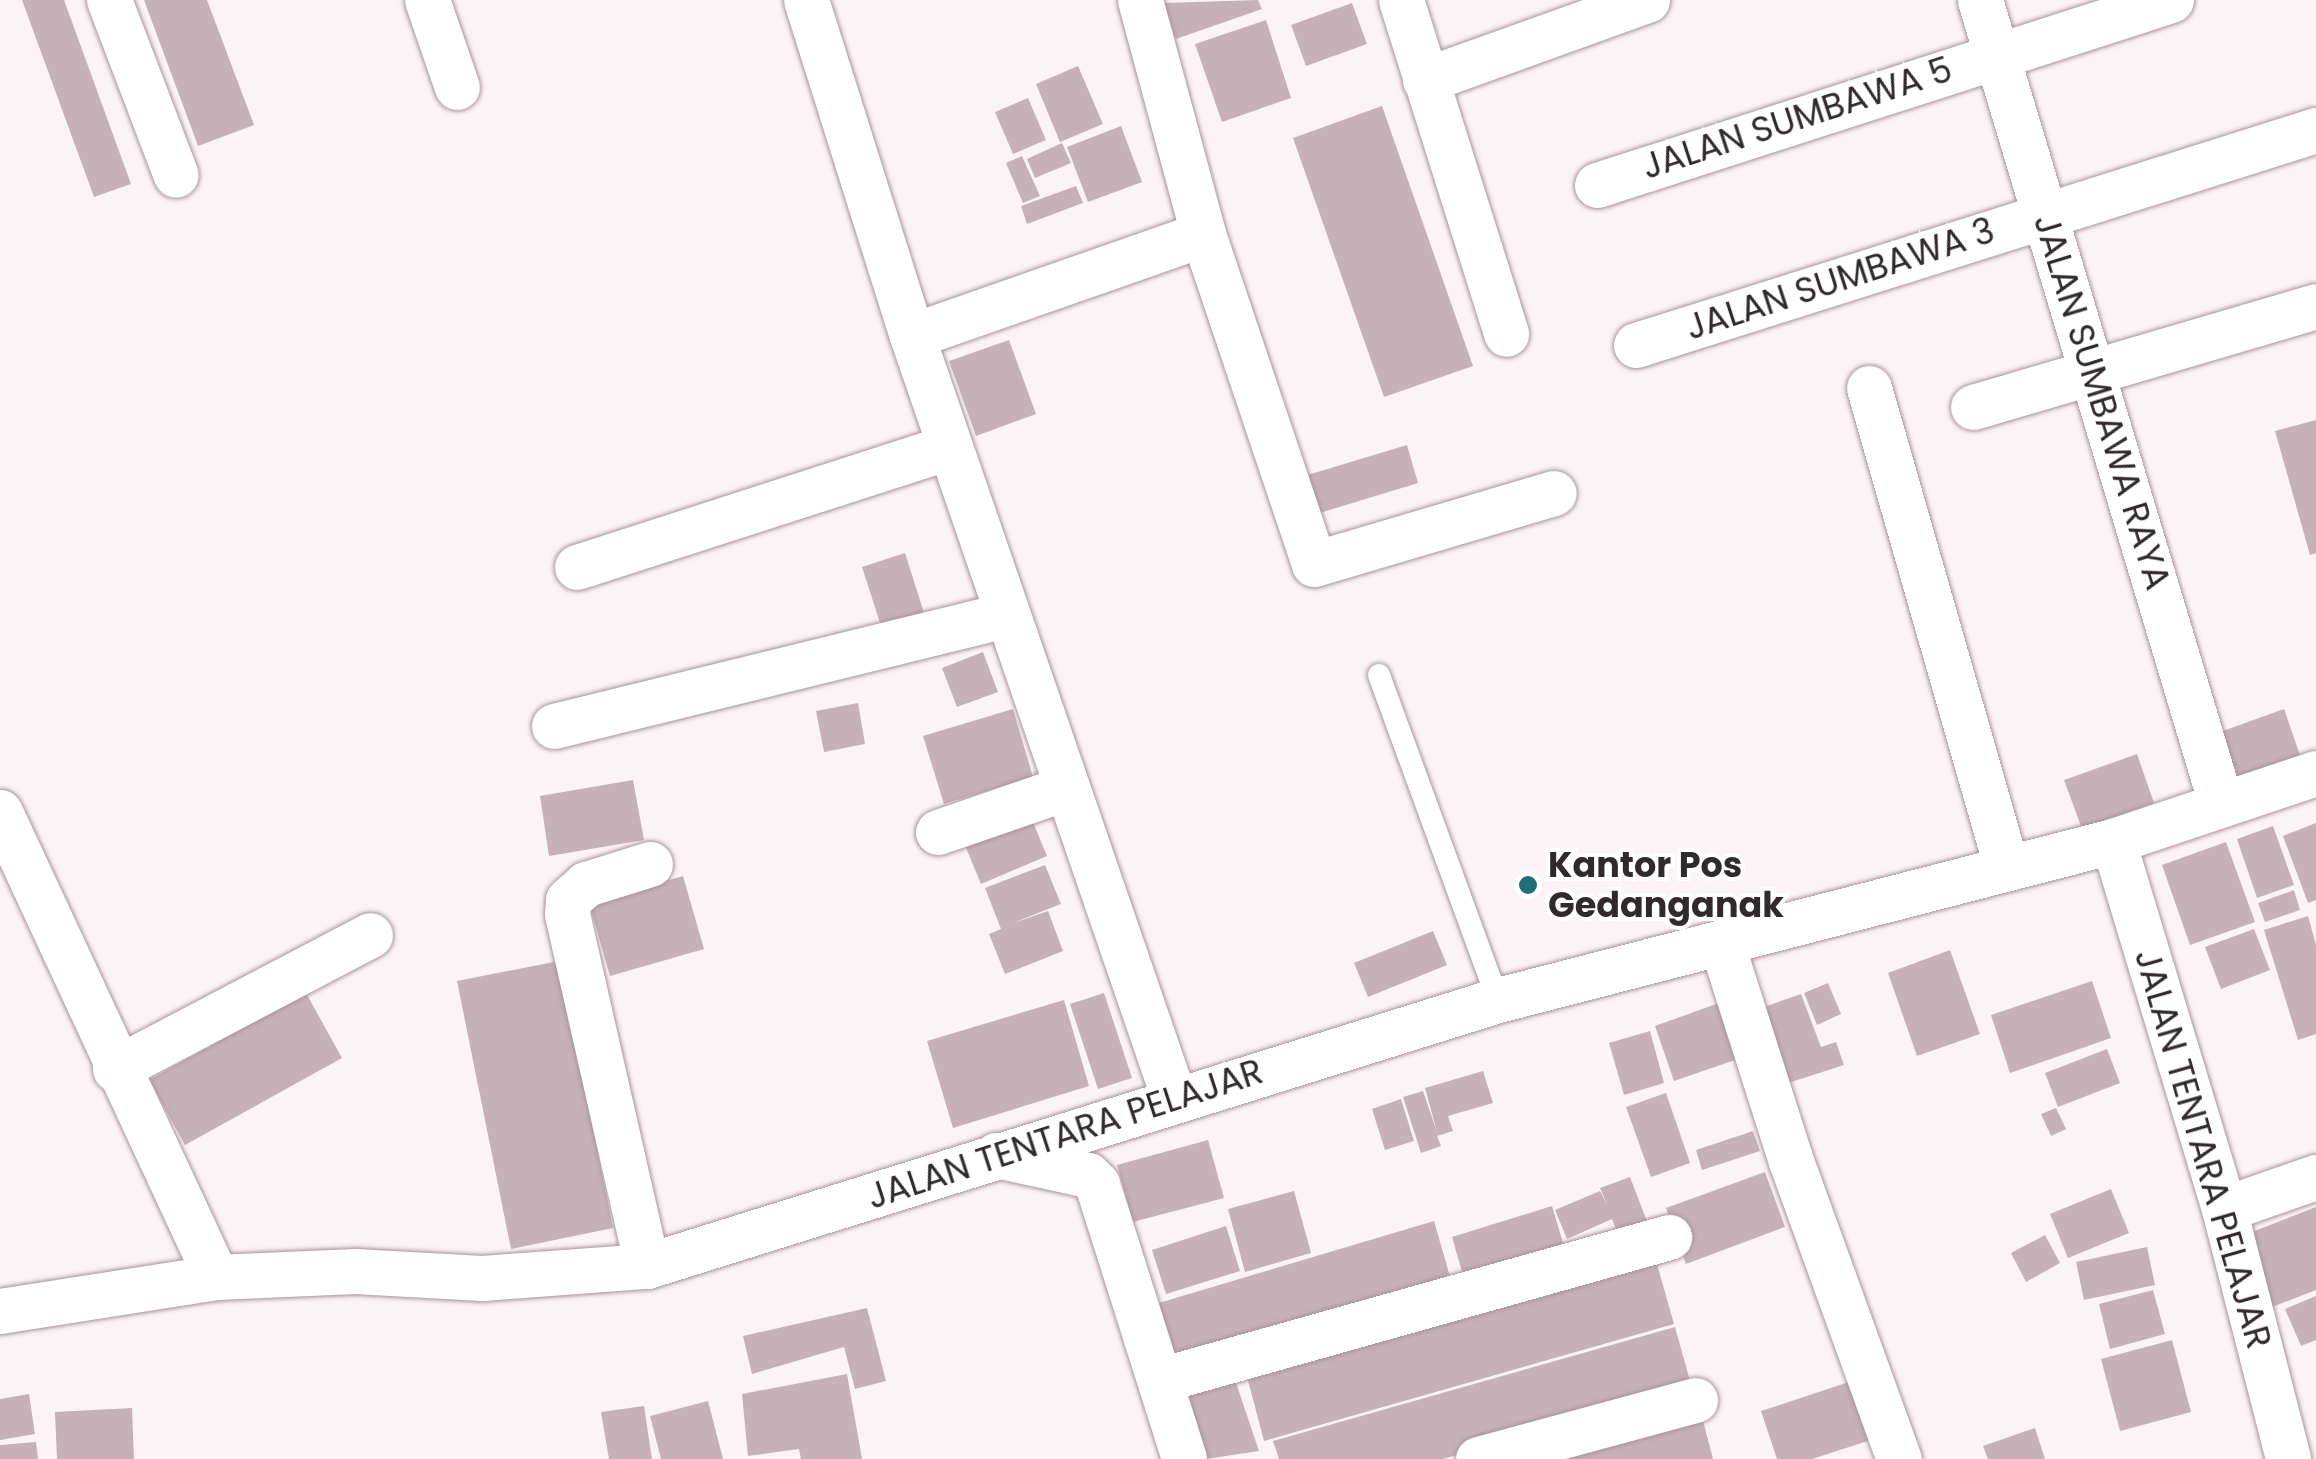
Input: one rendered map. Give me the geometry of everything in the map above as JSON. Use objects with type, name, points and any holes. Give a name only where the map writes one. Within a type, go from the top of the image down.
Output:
[{"type":"street","points":[[110,0],[176,176]]},
{"type":"street","points":[[427,0],[457,87]]},
{"type":"street","points":[[806,0],[948,447],[1174,1098]]},
{"type":"street","points":[[1140,0],[1202,234],[1314,564],[1554,493]]},
{"type":"street","points":[[1401,0],[1506,334]]},
{"type":"street","points":[[1425,80],[1647,0]]},
{"type":"street","name":"JALAN SUMBAWA RAYA","points":[[1980,0],[2095,368],[2221,804]]},
{"type":"street","name":"JALAN SUMBAWA 5","points":[[1597,184],[1996,52],[2170,0]]},
{"type":"street","name":"JALAN SUMBAWA 3","points":[[1636,345],[2316,130]]},
{"type":"street","points":[[912,336],[1202,234]]},
{"type":"street","points":[[1973,407],[2316,306]]},
{"type":"street","points":[[1869,388],[2006,867]]},
{"type":"street","points":[[577,566],[948,447]]},
{"type":"street","points":[[554,726],[1006,615]]},
{"type":"street","name":"JALAN TENTARA PELAJAR","points":[[0,1311],[216,1278],[355,1271],[482,1278],[647,1266],[994,1154],[1498,1000],[2112,841],[2316,773]]},
{"type":"street","points":[[938,832],[1066,788]]},
{"type":"street","points":[[0,812],[115,1069],[216,1278]]},
{"type":"street","name":"JALAN TENTARA PELAJAR","points":[[2112,841],[2224,1210],[2288,1459]]},
{"type":"street","points":[[647,1266],[567,914],[568,900],[586,884],[650,864]]},
{"type":"street","points":[[115,1069],[370,935]]},
{"type":"street","points":[[1722,945],[1791,1161],[1899,1459]]},
{"type":"street","points":[[994,1154],[1088,1176],[1098,1184],[1184,1459]]},
{"type":"street","points":[[2224,1210],[2316,1177]]},
{"type":"street","points":[[1160,1380],[1669,1237]]},
{"type":"street","points":[[1478,1459],[1694,1400]]},
{"type":"lane","points":[[1378,675],[1498,1000]]},
{"type":"building","points":[[22,0],[64,0],[131,184],[94,197]]},
{"type":"building","points":[[144,0],[207,0],[254,125],[198,146]]},
{"type":"building","points":[[1258,0],[1262,9],[1176,39],[1163,3]]},
{"type":"building","points":[[1352,3],[1367,44],[1306,66],[1291,25]]},
{"type":"building","points":[[1266,20],[1291,98],[1222,122],[1195,44]]},
{"type":"building","points":[[1078,66],[1103,124],[1060,142],[1036,84]]},
{"type":"building","points":[[1028,98],[1046,140],[1013,154],[995,112]]},
{"type":"building","points":[[1382,106],[1473,366],[1384,397],[1293,138]]},
{"type":"building","points":[[1121,126],[1142,182],[1088,202],[1067,147]]},
{"type":"building","points":[[1062,143],[1071,163],[1035,178],[1027,159]]},
{"type":"building","points":[[1022,156],[1040,196],[1023,203],[1006,163]]},
{"type":"building","points":[[1076,186],[1083,203],[1027,224],[1021,206]]},
{"type":"building","points":[[1009,340],[1036,414],[976,436],[949,361]]},
{"type":"building","points":[[2316,420],[2316,553],[2310,555],[2275,431]]},
{"type":"building","points":[[1407,445],[1418,483],[1313,515],[1301,477]]},
{"type":"building","points":[[905,553],[925,616],[882,629],[862,567]]},
{"type":"building","points":[[983,652],[998,692],[957,707],[942,668]]},
{"type":"building","points":[[858,703],[865,744],[824,752],[816,711]]},
{"type":"building","points":[[1013,709],[1033,777],[944,804],[923,736]]},
{"type":"building","points":[[2284,709],[2302,761],[2239,783],[2220,732]]},
{"type":"building","points":[[2137,754],[2154,803],[2082,829],[2064,780]]},
{"type":"building","points":[[633,780],[644,840],[549,856],[540,796]]},
{"type":"building","points":[[1030,815],[1047,856],[981,884],[964,843]]},
{"type":"building","points":[[2316,823],[2316,900],[2308,903],[2283,836]]},
{"type":"building","points":[[2273,826],[2294,885],[2257,898],[2237,839]]},
{"type":"building","points":[[2226,842],[2255,922],[2190,945],[2162,865]]},
{"type":"building","points":[[1045,865],[1061,904],[1013,923],[1048,911],[1063,951],[1005,974],[989,934],[1001,929],[985,888]]},
{"type":"building","points":[[683,876],[704,949],[610,976],[589,903]]},
{"type":"building","points":[[2294,890],[2300,910],[2265,922],[2258,903]]},
{"type":"building","points":[[2308,916],[2316,945],[2316,1034],[2298,1040],[2264,930]]},
{"type":"building","points":[[2254,929],[2270,970],[2221,989],[2205,947]]},
{"type":"building","points":[[1433,931],[1447,965],[1368,997],[1354,963]]},
{"type":"building","points":[[1950,950],[1980,1034],[1917,1056],[1888,973]]},
{"type":"building","points":[[559,961],[613,1228],[511,1249],[457,981]]},
{"type":"building","points":[[2092,981],[2111,1038],[2010,1073],[1991,1015]]},
{"type":"building","points":[[1828,983],[1841,1014],[1817,1025],[1804,993]]},
{"type":"building","points":[[306,993],[342,1058],[185,1145],[149,1080]]},
{"type":"building","points":[[1104,993],[1132,1078],[1098,1089],[1070,1004]]},
{"type":"building","points":[[1801,994],[1821,1047],[1836,1042],[1844,1065],[1776,1087],[1750,1012]]},
{"type":"building","points":[[1064,1000],[1089,1086],[953,1128],[927,1041]]},
{"type":"building","points":[[1719,1003],[1738,1059],[1674,1081],[1655,1026]]},
{"type":"building","points":[[1650,1031],[1664,1083],[1624,1095],[1609,1043]]},
{"type":"building","points":[[2107,1049],[2120,1083],[2058,1107],[2045,1073]]},
{"type":"building","points":[[1483,1071],[1493,1103],[1448,1116],[1453,1131],[1437,1136],[1441,1146],[1421,1153],[1403,1097],[1423,1091],[1437,1132],[1425,1088]]},
{"type":"building","points":[[1666,1093],[1690,1163],[1651,1177],[1626,1107]]},
{"type":"building","points":[[1401,1099],[1414,1141],[1385,1150],[1372,1109]]},
{"type":"building","points":[[2056,1108],[2066,1129],[2051,1136],[2041,1114]]},
{"type":"building","points":[[1753,1131],[1760,1151],[1702,1170],[1696,1150]]},
{"type":"building","points":[[1208,1140],[1224,1198],[1133,1222],[1117,1165]]},
{"type":"building","points":[[1765,1172],[1785,1227],[1686,1264],[1666,1208]]},
{"type":"building","points":[[1630,1177],[1651,1232],[1622,1244],[1612,1219],[1567,1239],[1555,1210],[1600,1191],[1607,1204],[1600,1188]]},
{"type":"building","points":[[2111,1189],[2129,1233],[2068,1258],[2050,1214]]},
{"type":"building","points":[[1294,1191],[1311,1253],[1245,1272],[1228,1209]]},
{"type":"building","points":[[1552,1206],[1567,1256],[1466,1286],[1452,1237]]},
{"type":"building","points":[[2316,1207],[2316,1290],[2267,1309],[2239,1237]]},
{"type":"building","points":[[1434,1221],[1451,1280],[1172,1362],[1152,1305]]},
{"type":"building","points":[[1226,1226],[1240,1271],[1166,1294],[1152,1250]]},
{"type":"building","points":[[2045,1235],[2060,1263],[2026,1282],[2011,1253]]},
{"type":"building","points":[[2147,1247],[2155,1285],[2084,1300],[2076,1262]]},
{"type":"building","points":[[1655,1257],[1674,1324],[1264,1441],[1246,1373]]},
{"type":"building","points":[[2153,1290],[2165,1334],[2110,1349],[2099,1304]]},
{"type":"building","points":[[2316,1296],[2316,1340],[2301,1346],[2285,1309]]},
{"type":"building","points":[[867,1308],[886,1381],[855,1389],[844,1347],[752,1374],[743,1336]]},
{"type":"building","points":[[1675,1327],[1692,1388],[1443,1459],[1279,1459],[1273,1441]]},
{"type":"building","points":[[2172,1340],[2191,1412],[2120,1431],[2101,1359]]},
{"type":"building","points":[[1230,1365],[1259,1451],[1206,1459],[1181,1383]]},
{"type":"building","points":[[847,1374],[862,1459],[801,1459],[799,1449],[748,1456],[742,1394]]},
{"type":"building","points":[[1855,1380],[1874,1439],[1812,1459],[1777,1459],[1761,1411]]},
{"type":"building","points":[[29,1394],[35,1434],[0,1440],[0,1399]]},
{"type":"building","points":[[708,1401],[723,1459],[661,1459],[650,1416]]},
{"type":"building","points":[[644,1406],[652,1459],[609,1459],[601,1412]]},
{"type":"building","points":[[132,1408],[134,1459],[57,1459],[55,1412]]},
{"type":"building","points":[[1701,1413],[1713,1459],[1530,1459]]},
{"type":"building","points":[[2035,1428],[2045,1459],[1988,1459],[1983,1446]]},
{"type":"building","points":[[36,1442],[38,1459],[0,1459],[0,1445]]},
{"type":"place","name":"Kantor Pos Gedanganak","points":[[1528,885]]}]
